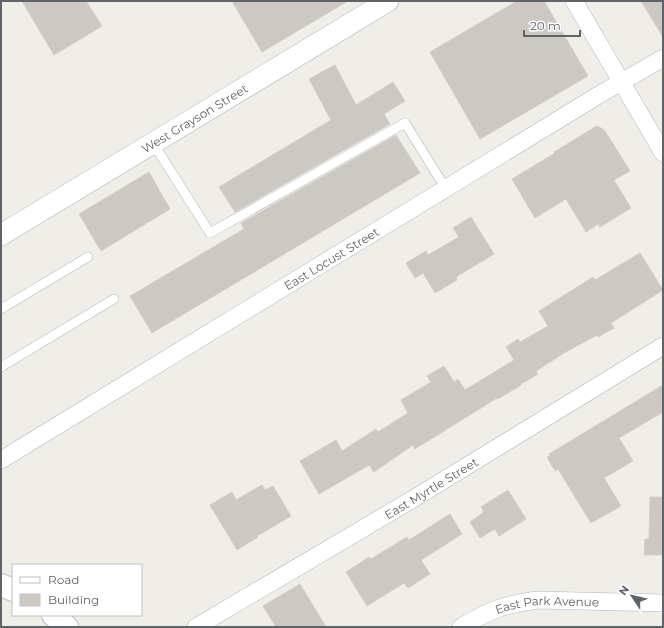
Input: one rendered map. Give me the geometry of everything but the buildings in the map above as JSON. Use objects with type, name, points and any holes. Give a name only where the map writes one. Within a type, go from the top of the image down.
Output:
[{"type":"main road","points":[[1,585],[12,590]]},
{"type":"main road","points":[[54,616],[67,627]]},
{"type":"street","name":"West Grayson Street","points":[[1,235],[388,1]]},
{"type":"street","points":[[574,1],[663,153]]},
{"type":"street","name":"East Locust Street","points":[[1,460],[621,82],[663,58]]},
{"type":"street","name":"East Myrtle Street","points":[[196,627],[413,499],[663,346]]},
{"type":"street","name":"East Park Avenue","points":[[461,627],[483,614],[501,606],[532,600],[663,604]]},
{"type":"lane","points":[[153,143],[210,233],[405,123],[446,189]]},
{"type":"lane","points":[[1,309],[88,257]]},
{"type":"lane","points":[[1,367],[114,299]]}]
